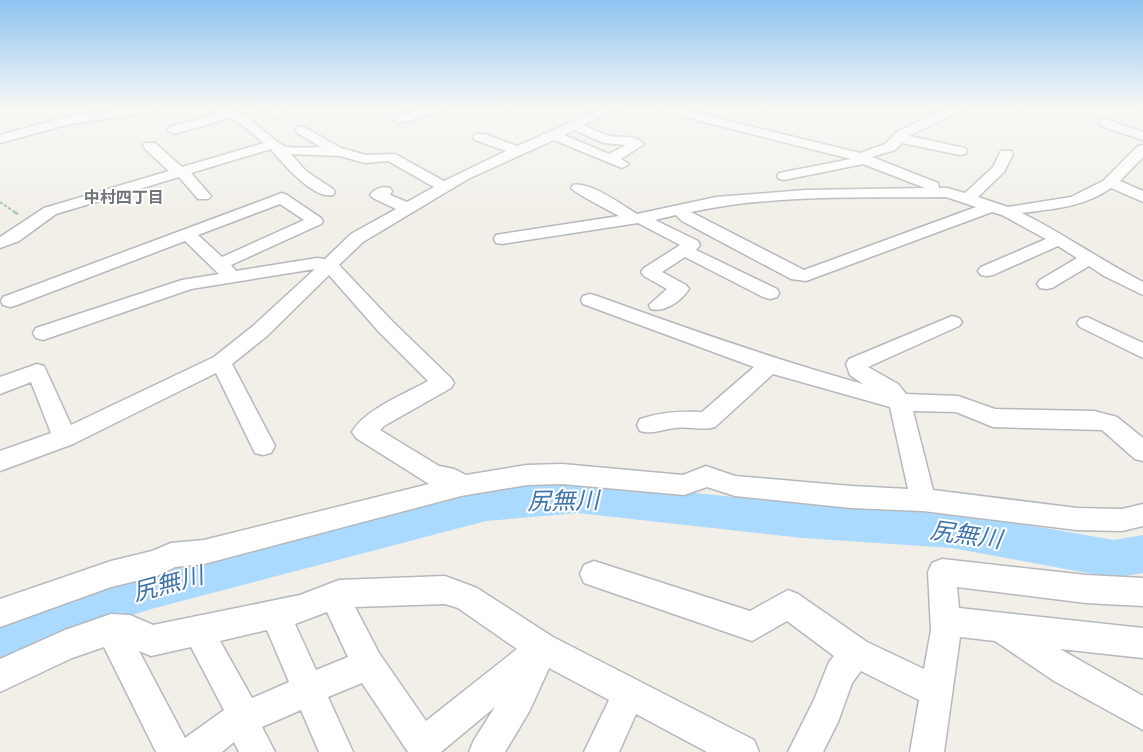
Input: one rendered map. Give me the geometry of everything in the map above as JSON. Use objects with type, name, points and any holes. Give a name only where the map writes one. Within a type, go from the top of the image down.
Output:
[{"type":"street","points":[[272,143],[301,174],[328,192]]},
{"type":"street","points":[[328,143],[365,159],[390,157],[396,159],[445,187]]},
{"type":"street","points":[[496,143],[517,151]]},
{"type":"street","points":[[0,461],[65,438],[221,362],[260,331],[357,238],[488,163],[535,143]]},
{"type":"street","points":[[573,143],[626,167],[618,171]]},
{"type":"street","points":[[610,159],[637,144],[634,143]]},
{"type":"street","points":[[800,143],[862,159],[947,192],[1008,212],[1059,239],[1110,272],[1143,289]]},
{"type":"street","points":[[784,176],[856,162],[868,154],[890,147],[894,143]]},
{"type":"street","points":[[923,143],[960,151]]},
{"type":"street","points":[[150,146],[184,170],[208,194]]},
{"type":"street","points":[[0,243],[13,238],[50,211],[184,170],[276,147],[342,150]]},
{"type":"street","points":[[1008,212],[1062,204],[1085,196],[1112,183],[1143,149]]},
{"type":"street","points":[[968,199],[991,185],[998,170],[1008,160]]},
{"type":"street","points":[[1112,183],[1143,197]]},
{"type":"street","points":[[578,188],[692,245],[650,272],[680,289],[658,305]]},
{"type":"street","points":[[385,191],[378,195],[408,208]]},
{"type":"street","points":[[502,239],[637,219],[716,202],[804,196],[947,192]]},
{"type":"street","points":[[10,301],[282,198],[315,221],[225,270],[43,332]]},
{"type":"street","points":[[679,210],[688,218],[797,275],[806,276],[990,207]]},
{"type":"street","points":[[188,234],[225,270],[317,263],[328,264],[386,327],[443,383],[376,420],[364,432],[432,475],[454,479],[461,486]]},
{"type":"street","points":[[986,271],[1017,265],[1059,239]]},
{"type":"street","points":[[684,250],[770,293]]},
{"type":"street","points":[[1046,284],[1089,258]]},
{"type":"street","points":[[590,300],[770,365],[900,402],[958,404],[993,418],[1094,420],[1109,423],[1143,452]]},
{"type":"street","points":[[923,500],[900,402],[890,390],[857,370],[856,364],[952,322]]},
{"type":"street","points":[[1088,322],[1143,351]]},
{"type":"street","points":[[221,362],[263,446]]},
{"type":"street","points":[[648,425],[676,419],[707,421],[770,365]]},
{"type":"street","points":[[0,386],[37,371],[65,438]]},
{"type":"street","points":[[0,613],[111,574],[157,563],[171,555],[204,552],[461,486],[527,476],[562,474],[684,485],[706,476],[735,486],[852,497],[923,500],[1077,519],[1122,520],[1143,515]]},
{"type":"street","points":[[927,752],[946,630],[942,572],[1086,589],[1143,592]]},
{"type":"street","points":[[594,574],[752,626],[788,604],[856,653],[936,691]]},
{"type":"street","points":[[0,676],[48,652],[111,629],[132,630],[151,641],[300,609],[339,594],[445,590],[467,598],[542,648],[742,752]]},
{"type":"street","points":[[334,596],[368,664],[423,748],[542,648]]},
{"type":"street","points":[[275,614],[336,752]]},
{"type":"street","points":[[946,621],[1129,642],[1143,655]]},
{"type":"street","points":[[1001,628],[1065,670],[1143,714]]},
{"type":"street","points":[[111,629],[174,752]]},
{"type":"street","points":[[198,631],[238,703],[246,732],[258,752]]},
{"type":"street","points":[[486,752],[518,699],[542,648]]},
{"type":"street","points":[[805,752],[826,710],[840,673],[856,653]]},
{"type":"street","points":[[195,752],[230,724],[368,664]]},
{"type":"street","points":[[601,752],[629,694]]},
{"type":"path","points":[[0,202],[32,223]]},
{"type":"waterway","name":"尻無川","points":[[0,645],[80,609],[155,587],[486,504],[578,497],[803,521],[952,530],[1114,559],[1143,554]]},
{"type":"district","name":"中村四丁目","points":[[124,197]]}]
